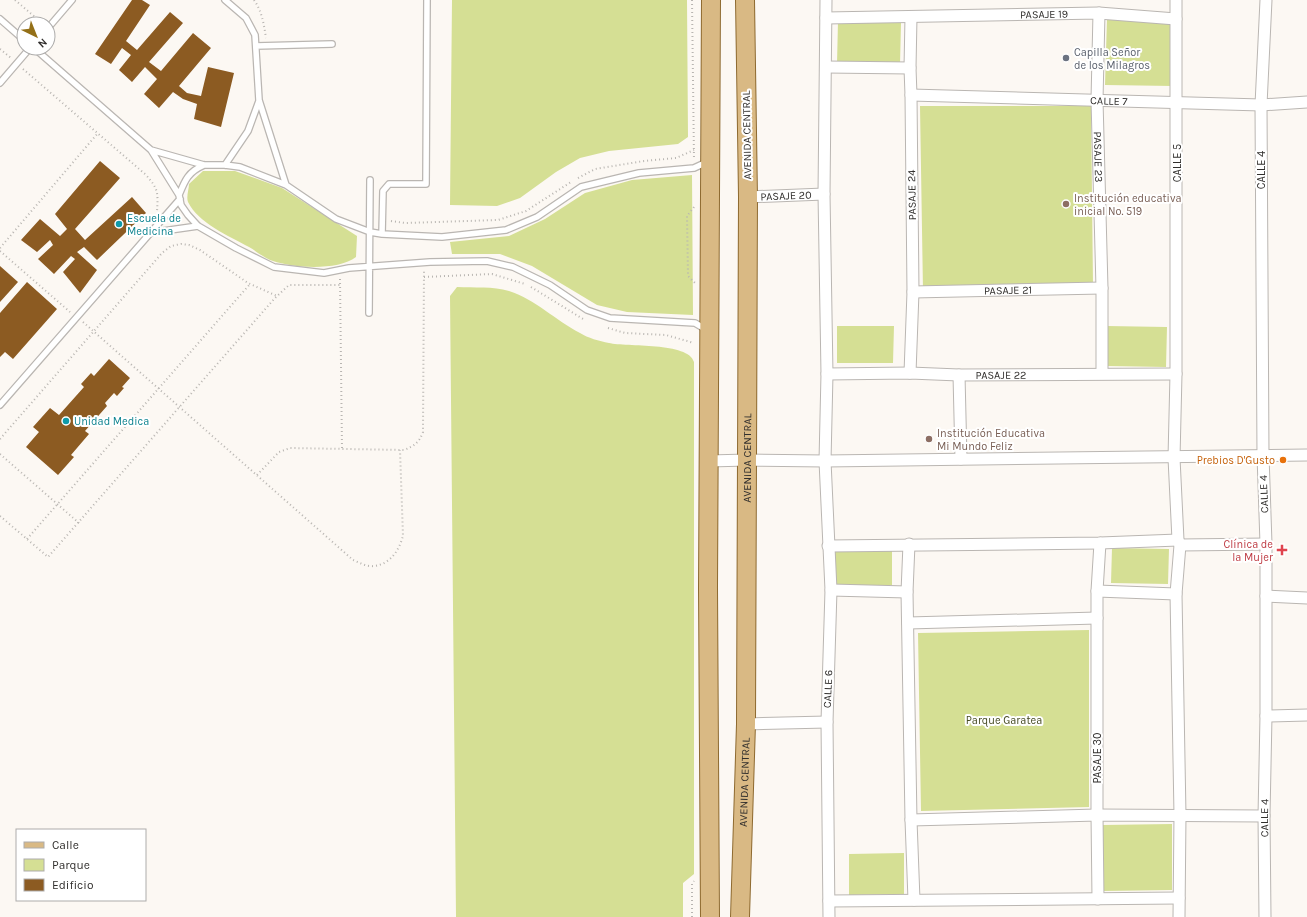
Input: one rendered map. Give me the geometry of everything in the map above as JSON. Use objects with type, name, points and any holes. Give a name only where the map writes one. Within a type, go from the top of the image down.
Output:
[{"type":"main road","points":[[710,0],[709,162],[703,338],[709,461],[708,588],[710,917]]},
{"type":"main road","name":"AVENIDA CENTRAL","points":[[740,917],[746,724],[748,197],[745,0]]},
{"type":"street","name":"CALLE 6","points":[[826,0],[824,194],[827,374],[825,462],[831,590],[826,722],[829,917]]},
{"type":"street","name":"CALLE 5","points":[[1176,0],[1176,374],[1174,458],[1179,543],[1176,594],[1180,815],[1179,917]]},
{"type":"street","name":"CALLE 4","points":[[1265,917],[1264,816],[1266,716],[1266,544],[1263,455],[1261,105],[1266,0]]},
{"type":"street","name":"PASAJE 19","points":[[826,18],[1099,13],[1176,19]]},
{"type":"street","name":"PASAJE 23","points":[[1099,13],[1097,100],[1102,288],[1102,373]]},
{"type":"street","name":"PASAJE 24","points":[[910,373],[913,292],[910,68],[911,16]]},
{"type":"street","points":[[826,67],[910,68]]},
{"type":"street","name":"CALLE 7","points":[[911,96],[1261,105],[1307,102]]},
{"type":"street","name":"PASAJE 20","points":[[748,197],[824,194]]},
{"type":"street","name":"PASAJE 21","points":[[913,292],[1102,288]]},
{"type":"street","name":"PASAJE 22","points":[[827,374],[1176,374]]},
{"type":"street","points":[[959,375],[961,459]]},
{"type":"street","points":[[709,461],[747,460],[825,462],[1307,455]]},
{"type":"street","points":[[828,546],[1100,543],[1266,544]]},
{"type":"street","name":"PASAJE 30","points":[[1098,899],[1096,815],[1097,591],[1100,543]]},
{"type":"street","points":[[909,544],[907,592],[914,900]]},
{"type":"street","points":[[831,590],[907,592]]},
{"type":"street","points":[[1097,591],[1176,594]]},
{"type":"street","points":[[1266,596],[1307,598]]},
{"type":"street","points":[[908,624],[1097,618]]},
{"type":"street","points":[[1266,716],[1307,715]]},
{"type":"street","points":[[746,724],[826,722]]},
{"type":"street","points":[[911,820],[1096,815],[1264,816]]},
{"type":"street","points":[[829,901],[1179,898]]},
{"type":"lane","points":[[56,19],[72,0]]},
{"type":"lane","points":[[225,0],[246,18],[255,36],[259,100],[286,185]]},
{"type":"lane","points":[[382,234],[383,191],[389,184],[426,184],[427,0]]},
{"type":"lane","points":[[0,19],[16,33]]},
{"type":"lane","points":[[256,46],[332,44]]},
{"type":"lane","points":[[0,83],[23,56]]},
{"type":"lane","points":[[43,56],[151,150],[188,215],[198,226],[236,248],[274,267],[324,273],[370,266],[487,261],[513,267],[550,285],[587,310],[610,318],[695,323],[703,338]]},
{"type":"lane","points":[[225,165],[248,131],[259,100]]},
{"type":"lane","points":[[151,150],[204,165],[225,165],[240,168],[286,185],[331,214],[336,219],[370,232],[442,237],[506,230],[537,217],[581,187],[639,173],[694,168],[709,162]]},
{"type":"lane","points":[[0,405],[149,234],[179,197],[185,180],[195,169],[204,165]]},
{"type":"lane","points":[[369,313],[370,180]]},
{"type":"lane","points":[[149,234],[198,226]]},
{"type":"path","points":[[15,0],[34,16]]},
{"type":"path","points":[[254,0],[263,20],[267,45]]},
{"type":"path","points":[[0,48],[98,133],[155,185],[158,197],[156,213]]},
{"type":"path","points":[[98,133],[0,250],[353,560],[363,565],[375,566],[394,556],[400,546],[403,536],[400,450]]},
{"type":"path","points":[[382,220],[405,223],[498,220],[526,211],[568,183],[595,169],[644,161],[676,158],[694,150]]},
{"type":"path","points":[[0,439],[162,253],[171,246],[180,244],[190,245],[200,250],[250,284],[277,296]]},
{"type":"path","points":[[257,475],[279,452],[290,448],[404,450],[412,447],[420,441],[423,432],[424,263]]},
{"type":"path","points":[[340,270],[342,449]]},
{"type":"path","points":[[424,277],[492,274],[528,285],[581,318],[587,320]]},
{"type":"path","points":[[27,539],[250,284]]},
{"type":"path","points":[[0,516],[48,557],[277,296],[289,285],[340,285]]},
{"type":"path","points":[[605,326],[625,332],[666,335],[680,338],[703,338]]},
{"type":"path","points":[[0,454],[79,523]]},
{"type":"green space","points":[[452,0],[687,0],[688,137],[678,144],[609,151],[580,158],[556,172],[520,198],[497,206],[450,205]]},
{"type":"green space","points":[[1107,19],[1174,20],[1173,86],[1105,85]]},
{"type":"green space","points":[[838,21],[901,23],[900,65],[837,64]]},
{"type":"green space","points":[[920,106],[1091,106],[1093,285],[923,291]]},
{"type":"green space","points":[[203,171],[235,171],[282,188],[357,236],[356,257],[338,265],[315,267],[292,265],[266,258],[206,223],[193,210],[187,200],[189,184]]},
{"type":"green space","points":[[692,175],[693,315],[627,312],[597,305],[532,266],[500,254],[452,254],[450,242],[509,236],[545,219],[585,193],[632,180]]},
{"type":"green space","points":[[457,287],[503,289],[519,295],[537,305],[571,328],[590,338],[617,344],[669,348],[681,351],[690,356],[694,362],[694,874],[683,883],[683,917],[456,917],[450,296]]},
{"type":"green space","points":[[837,326],[894,326],[893,363],[837,363]]},
{"type":"green space","points":[[1107,326],[1167,327],[1166,367],[1107,366]]},
{"type":"green space","points":[[1112,548],[1169,549],[1168,584],[1111,583]]},
{"type":"green space","points":[[834,550],[892,550],[892,585],[834,585]]},
{"type":"green space","name":"Parque Garatea","points":[[1089,630],[1089,807],[921,811],[918,633]]},
{"type":"green space","points":[[1172,824],[1172,890],[1103,891],[1103,825]]},
{"type":"green space","points":[[904,853],[904,894],[849,895],[849,854]]},
{"type":"building","points":[[132,0],[142,0],[150,5],[126,41],[137,50],[170,12],[183,23],[149,62],[161,71],[193,33],[211,48],[179,86],[187,93],[201,96],[208,67],[234,73],[221,127],[194,119],[197,104],[183,99],[173,92],[159,108],[144,94],[157,79],[145,67],[132,82],[119,70],[131,55],[122,48],[111,64],[95,54]]},
{"type":"building","name":"Escuela de Medicina","points":[[100,161],[120,178],[75,229],[85,240],[132,197],[146,213],[97,260],[84,247],[77,252],[97,270],[80,293],[63,272],[75,259],[71,256],[54,274],[38,259],[53,245],[50,240],[37,252],[21,240],[40,219],[60,236],[67,229],[55,214]]},
{"type":"building","points":[[0,266],[18,282],[0,302]]},
{"type":"building","points":[[27,282],[57,309],[13,359],[5,352],[0,357],[0,313]]},
{"type":"building","name":"Unidad Medica","points":[[109,359],[130,378],[122,387],[124,388],[117,396],[114,393],[105,403],[107,406],[85,431],[89,434],[71,455],[74,457],[58,475],[26,447],[39,432],[33,427],[50,408],[59,415],[84,387],[81,384],[91,373],[94,376]]},
{"type":"place","name":"Capilla Señor de los Milagros","points":[[1066,58]]},
{"type":"place","name":"Institución educativa inicial No. 519","points":[[1066,204]]},
{"type":"place","name":"Escuela de Medicina","points":[[119,224]]},
{"type":"place","name":"Unidad Medica","points":[[66,421]]},
{"type":"place","name":"Institución Educativa Mi Mundo Feliz","points":[[929,439]]},
{"type":"place","name":"Prebios D'Gusto","points":[[1283,460]]},
{"type":"place","name":"Clínica de la Mujer","points":[[1282,550]]}]
